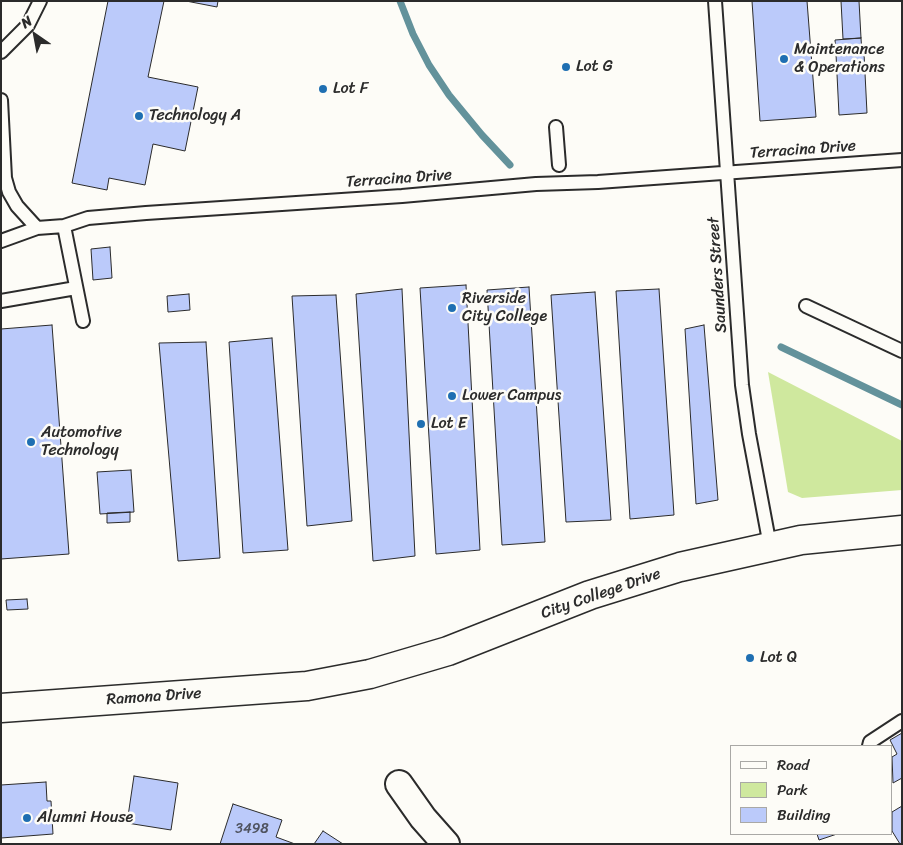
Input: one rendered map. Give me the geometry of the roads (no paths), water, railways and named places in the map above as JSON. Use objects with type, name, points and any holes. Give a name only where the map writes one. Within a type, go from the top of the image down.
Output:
[{"type":"street","name":"City College Drive","points":[[307,686],[370,674],[448,651],[590,595],[680,567],[770,546],[853,534],[902,530]]},
{"type":"street","name":"Ramona Drive","points":[[1,708],[307,686]]},
{"type":"street","points":[[399,784],[422,818],[446,844]]},
{"type":"lane","points":[[1,52],[28,25],[40,1]]},
{"type":"lane","name":"Saunders Street","points":[[716,1],[742,385],[770,546]]},
{"type":"lane","points":[[1,100],[5,178],[9,192],[17,206],[37,228]]},
{"type":"lane","points":[[556,127],[559,165]]},
{"type":"lane","name":"Terracina Drive","points":[[1,241],[37,228],[64,226],[88,218],[402,196],[536,184],[598,182],[902,160]]},
{"type":"lane","points":[[64,226],[83,321]]},
{"type":"lane","points":[[1,300],[76,288]]},
{"type":"lane","points":[[806,306],[902,351]]},
{"type":"lane","points":[[869,745],[870,742],[902,721]]},
{"type":"waterway","points":[[400,1],[413,34],[429,65],[449,95],[510,165]]},
{"type":"waterway","points":[[781,347],[902,405]]},
{"type":"place","name":"Maintenance & Operations","points":[[784,59]]},
{"type":"place","name":"Lot G","points":[[566,67]]},
{"type":"place","name":"Lot F","points":[[323,89]]},
{"type":"place","name":"Technology A","points":[[139,116]]},
{"type":"place","name":"Riverside City College","points":[[452,308]]},
{"type":"place","name":"Lower Campus","points":[[452,396]]},
{"type":"place","name":"Lot E","points":[[421,424]]},
{"type":"place","name":"Automotive Technology","points":[[31,442]]},
{"type":"place","name":"Lot Q","points":[[750,658]]},
{"type":"place","name":"Alumni House","points":[[27,818]]}]
